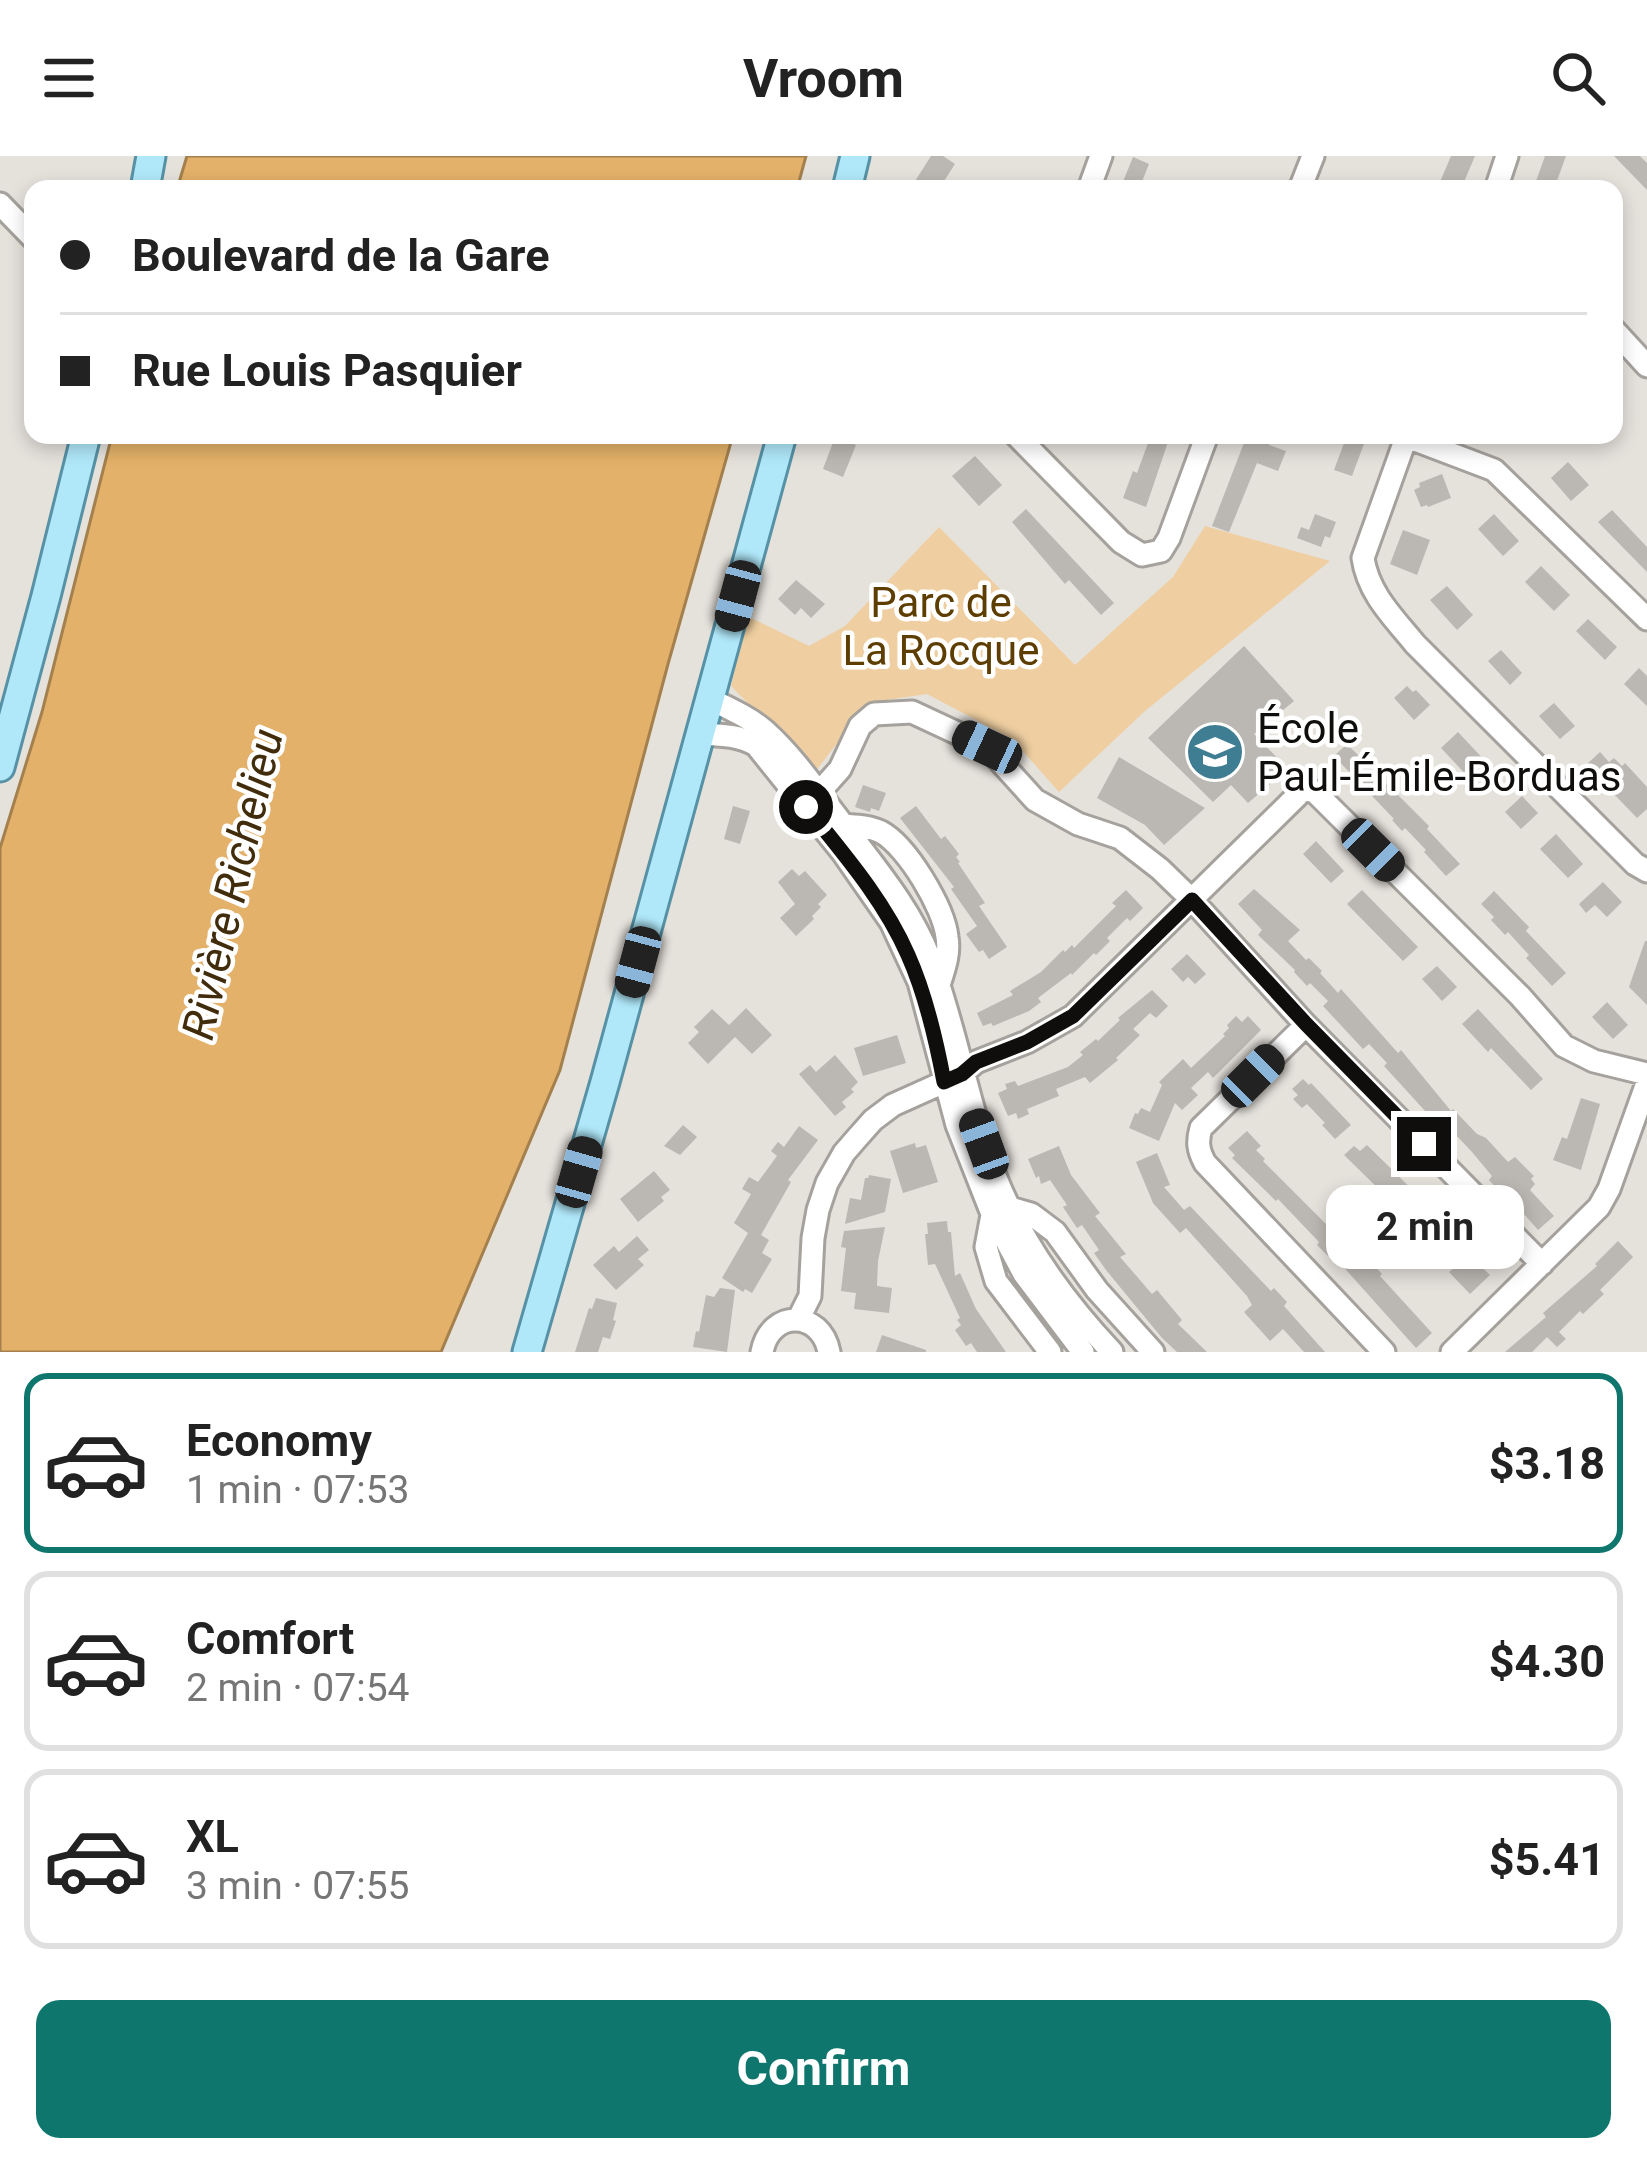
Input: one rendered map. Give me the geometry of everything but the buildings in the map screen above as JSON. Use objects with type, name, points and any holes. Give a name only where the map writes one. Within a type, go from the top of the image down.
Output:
[{"type":"main road","points":[[0,767],[84,444]]},
{"type":"main road","points":[[527,1352],[780,444]]},
{"type":"street","points":[[0,204],[24,229]]},
{"type":"street","points":[[1623,340],[1647,366]]},
{"type":"street","points":[[1025,444],[1121,542],[1142,555],[1161,551],[1169,538],[1205,444]]},
{"type":"street","points":[[1404,444],[1363,558],[1366,578],[1415,644],[1647,871]]},
{"type":"street","points":[[1427,444],[1494,470],[1647,620]]},
{"type":"street","points":[[710,699],[762,727],[907,951],[953,1078],[970,1106],[1024,1274],[1083,1352]]},
{"type":"street","points":[[813,800],[840,769],[860,726],[874,714],[912,712],[987,747],[1035,800],[1078,824],[1120,838],[1192,900],[1306,1024],[1542,1264]]},
{"type":"street","points":[[700,734],[727,735],[756,745],[843,825],[890,885],[939,985],[953,1078]]},
{"type":"street","points":[[798,1320],[810,1297],[813,1238],[827,1183],[844,1153],[873,1120],[892,1105],[1073,1016],[1306,790],[1315,792],[1564,1046],[1647,1078],[1599,1207],[1452,1352]]},
{"type":"street","points":[[1306,1024],[1201,1128],[1199,1152],[1384,1352]]},
{"type":"street","points":[[1001,1211],[986,1247],[996,1281],[1050,1352]]},
{"type":"street","points":[[1001,1211],[1112,1352]]},
{"type":"street","points":[[1001,1211],[1031,1214],[1055,1232],[1096,1289],[1153,1352]]},
{"type":"street","points":[[762,1352],[776,1326],[798,1320],[820,1331],[829,1352]]},
{"type":"green space","name":"Parc de La Rocque","points":[[1205,526],[1330,561],[1145,711],[1059,792],[1012,739],[927,694],[879,701],[861,712],[815,772],[731,686],[747,616],[809,646],[845,626],[939,527],[1075,665],[1173,577]]},
{"type":"water","points":[[187,156],[806,156],[799,180],[180,180]]},
{"type":"water","name":"Rivière Richelieu","points":[[110,444],[730,444],[560,1070],[441,1352],[0,1352],[0,848],[42,712]]},
{"type":"place","name":"École Paul-Émile-Borduas","points":[[1215,752]]},
{"type":"route","points":[[806,807],[873,893],[907,951],[936,1036],[944,1082],[1073,1016],[1192,900],[1424,1144]]}]
